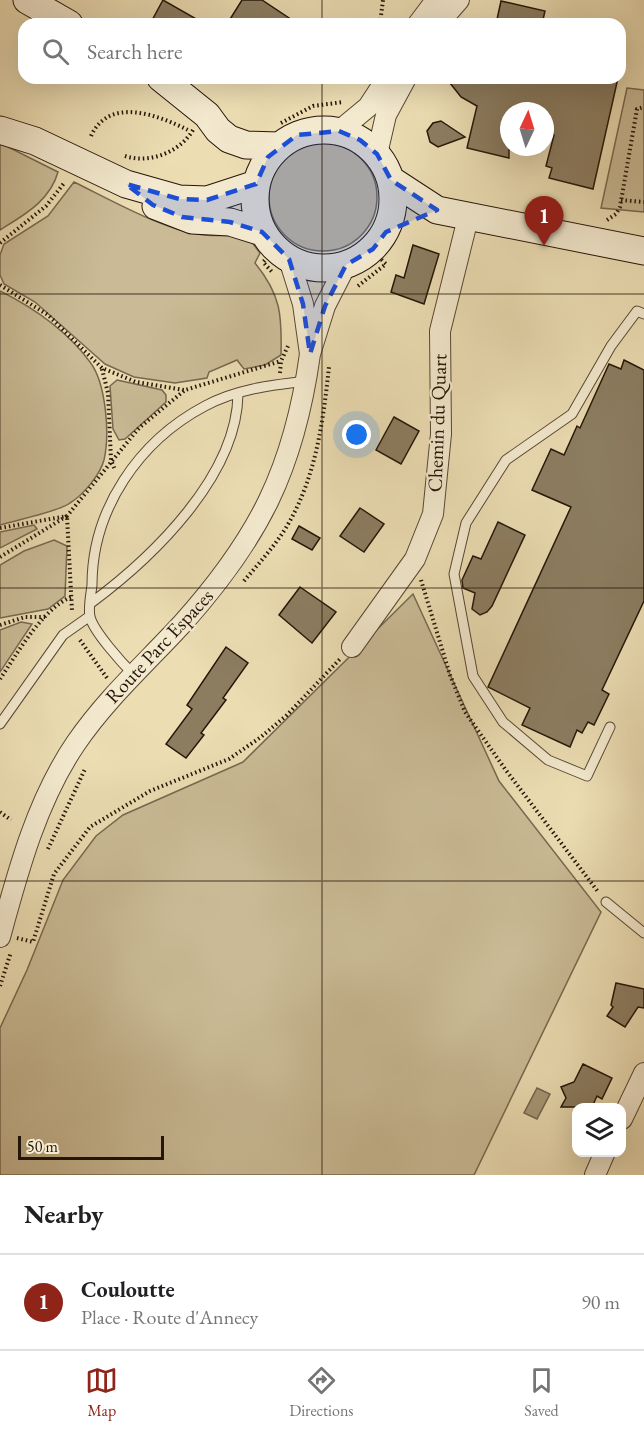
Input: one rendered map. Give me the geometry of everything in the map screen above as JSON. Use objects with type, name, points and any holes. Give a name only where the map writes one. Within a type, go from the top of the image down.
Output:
[{"type":"main road","points":[[27,0],[58,18]]},
{"type":"main road","points":[[166,84],[199,124],[218,130],[234,142],[279,135],[297,135],[318,130],[339,131],[360,140],[377,154],[391,180],[394,198],[392,215],[386,232],[373,249],[356,262],[335,268],[313,268],[289,259],[275,249],[262,232],[255,208],[256,183],[279,135]]},
{"type":"main road","points":[[0,130],[35,141],[126,184],[194,201],[207,200],[256,183]]},
{"type":"main road","points":[[391,180],[437,210],[470,214],[644,251]]},
{"type":"main road","points":[[126,184],[153,205],[182,217],[230,222],[262,232]]},
{"type":"main road","points":[[386,232],[437,210]]},
{"type":"street","points":[[422,18],[435,0]]},
{"type":"street","points":[[443,18],[459,0]]},
{"type":"street","points":[[339,131],[376,98],[384,84]]},
{"type":"street","points":[[377,154],[386,115],[403,84]]},
{"type":"street","name":"Chemin du Quart","points":[[352,647],[415,559],[433,514],[441,434],[439,356],[442,320],[470,214]]},
{"type":"street","name":"Route Parc Espaces","points":[[289,259],[303,304],[310,354]]},
{"type":"street","name":"Route Parc Espaces","points":[[8,937],[15,881],[52,784],[75,744],[104,706],[221,579],[249,540],[265,512],[285,463],[306,381],[310,354],[325,306],[346,265]]},
{"type":"street","points":[[626,1109],[644,1073]]},
{"type":"street","points":[[596,1175],[603,1157]]},
{"type":"lane","points":[[610,727],[587,776],[548,760],[503,722],[473,676],[454,574],[465,523],[506,460],[572,414],[611,346],[637,311],[644,314]]},
{"type":"lane","points":[[134,675],[115,655],[90,616],[96,543],[121,482],[147,451],[177,424],[207,405],[265,386],[306,381]]},
{"type":"lane","points":[[91,603],[140,564],[193,505],[206,487],[227,444],[238,409],[238,393]]},
{"type":"lane","points":[[0,724],[63,635],[90,616]]},
{"type":"lane","points":[[606,902],[644,933]]},
{"type":"path","points":[[381,18],[383,0]]},
{"type":"path","points":[[279,135],[308,108],[350,99]]},
{"type":"path","points":[[588,240],[603,222],[616,214],[621,200],[637,109],[644,106]]},
{"type":"path","points":[[91,136],[97,124],[105,117],[127,112],[146,113],[199,124],[180,147],[162,154],[142,159],[119,154]]},
{"type":"path","points":[[81,138],[91,142]]},
{"type":"path","points":[[0,243],[46,206],[65,182]]},
{"type":"path","points":[[621,200],[644,202]]},
{"type":"path","points":[[0,285],[48,315],[102,368],[135,382],[185,390]]},
{"type":"path","points":[[102,368],[108,393],[111,460]]},
{"type":"path","points":[[0,557],[67,516],[72,611]]},
{"type":"path","points":[[415,559],[450,675],[465,712],[505,769],[606,902]]},
{"type":"path","points":[[0,680],[53,608],[70,597],[92,589]]},
{"type":"path","points":[[0,625],[25,617],[46,617]]},
{"type":"path","points":[[80,639],[101,671]]},
{"type":"path","points":[[8,937],[33,942],[54,874],[90,827],[150,791],[229,759],[261,737],[287,715],[352,647]]},
{"type":"path","points":[[0,812],[11,820]]},
{"type":"highlighted area","points":[[339,131],[360,140],[377,154],[391,180],[437,210],[386,232],[373,249],[346,265],[325,306],[310,354],[303,304],[289,259],[262,232],[230,222],[182,217],[153,205],[126,184],[179,199],[207,200],[256,184],[268,157],[297,135]]},
{"type":"shaded area","points":[[627,88],[644,90],[644,212],[601,208]]},
{"type":"shaded area","points":[[0,143],[58,172],[49,191],[35,206],[0,230]]},
{"type":"shaded area","points":[[323,143],[344,147],[361,159],[373,176],[377,197],[373,218],[361,235],[344,247],[323,251],[302,247],[285,235],[273,218],[269,197],[273,176],[285,159],[302,147]]},
{"type":"shaded area","points":[[74,182],[138,214],[189,233],[247,236],[260,253],[255,263],[270,285],[278,306],[281,355],[265,365],[244,369],[237,360],[209,372],[207,378],[175,383],[134,377],[105,364],[35,302],[4,284],[0,275],[0,255],[4,244],[48,216]]},
{"type":"shaded area","points":[[0,291],[49,321],[71,340],[90,362],[103,395],[107,437],[102,466],[80,495],[56,510],[0,525]]},
{"type":"shaded area","points":[[117,380],[162,390],[166,395],[166,402],[125,439],[119,440],[113,429],[110,386]]},
{"type":"shaded area","points":[[34,525],[37,529],[0,548],[0,532]]},
{"type":"shaded area","points":[[54,540],[67,546],[65,596],[48,609],[0,618],[0,565],[24,551]]},
{"type":"shaded area","points":[[413,594],[499,781],[601,912],[474,1175],[0,1175],[0,1028],[27,970],[63,880],[96,836],[123,815],[243,762]]},
{"type":"shaded area","points":[[21,622],[32,624],[0,672],[0,630]]},
{"type":"shaded area","points":[[537,1088],[550,1094],[537,1119],[524,1113]]},
{"type":"building","points":[[163,0],[194,18],[153,18]]},
{"type":"building","points":[[242,0],[262,0],[289,18],[231,18]]},
{"type":"building","points":[[501,1],[545,11],[543,18],[497,18]]},
{"type":"building","points":[[451,84],[617,84],[593,189],[549,178],[552,168],[546,166],[549,156],[554,156],[554,102],[500,102],[500,156],[467,148],[477,106],[461,97]]},
{"type":"building","points":[[441,121],[465,137],[438,147],[430,142],[427,131],[433,123]]},
{"type":"building","points":[[413,245],[439,254],[424,304],[391,292],[396,275],[404,278]]},
{"type":"building","points":[[624,360],[644,370],[644,601],[602,690],[609,694],[594,725],[588,722],[582,733],[577,730],[570,747],[522,725],[530,708],[488,687],[571,507],[532,490],[551,449],[564,455],[577,426],[580,428],[609,364],[621,369]]},
{"type":"building","points":[[394,417],[419,431],[401,464],[376,450]]},
{"type":"building","points":[[360,508],[384,524],[364,552],[340,536]]},
{"type":"building","points":[[498,522],[525,535],[492,606],[480,615],[472,609],[475,593],[463,588],[462,580],[473,556],[481,559]]},
{"type":"building","points":[[299,526],[320,538],[312,550],[292,539]]},
{"type":"building","points":[[300,587],[336,612],[312,643],[279,615]]},
{"type":"building","points":[[226,647],[248,663],[223,698],[226,700],[201,733],[204,735],[186,758],[166,744],[192,709],[187,705]]},
{"type":"building","points":[[616,983],[644,989],[644,1008],[638,1007],[625,1027],[607,1016],[613,1007],[611,1005]]},
{"type":"building","points":[[583,1064],[612,1078],[602,1099],[597,1096],[594,1103],[572,1103],[572,1107],[561,1107],[566,1098],[561,1087],[574,1082]]},
{"type":"place","name":"Couloutte","points":[[544,246]]}]
